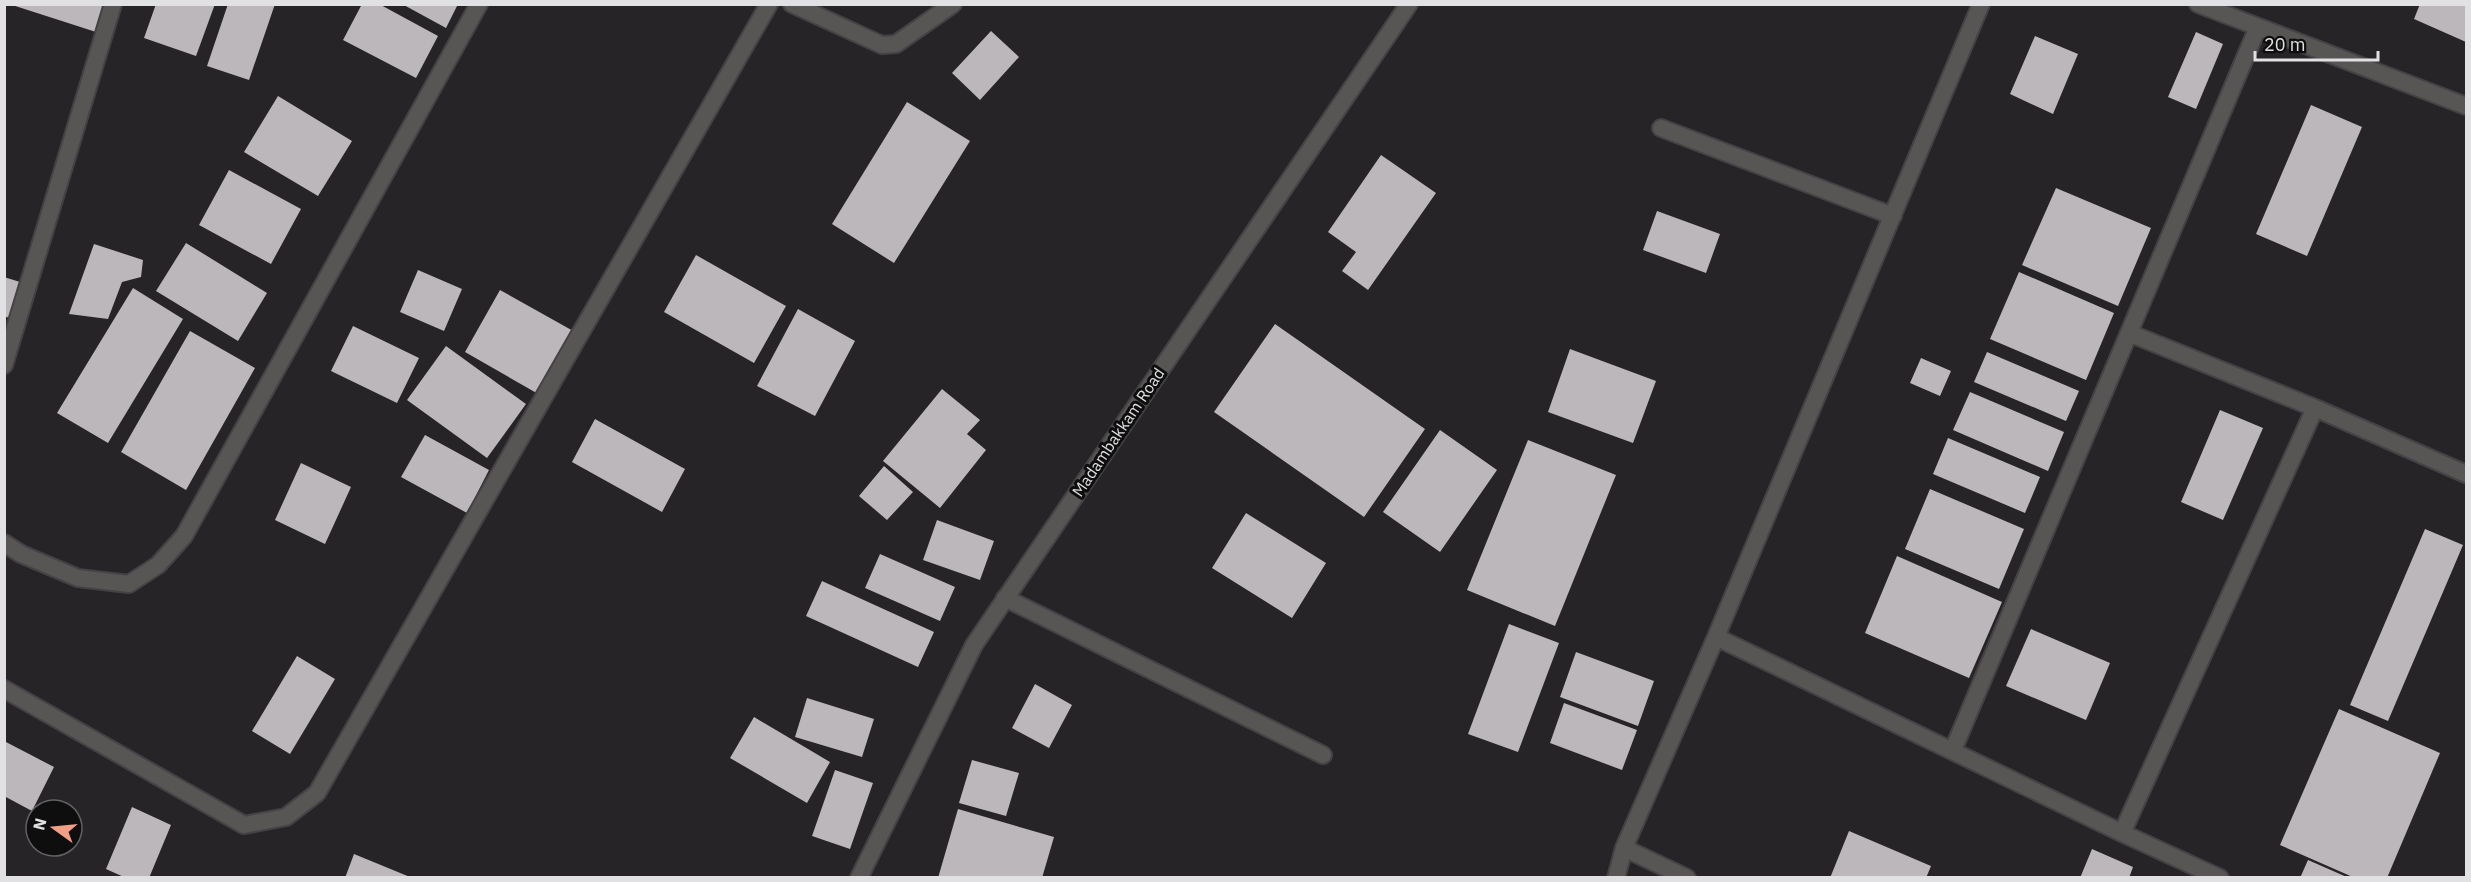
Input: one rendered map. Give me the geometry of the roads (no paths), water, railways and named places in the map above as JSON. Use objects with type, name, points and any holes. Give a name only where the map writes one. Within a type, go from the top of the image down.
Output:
[{"type":"street","points":[[4,365],[112,4]]},
{"type":"street","points":[[4,543],[21,554],[78,578],[129,584],[158,564],[184,536],[479,4]]},
{"type":"street","points":[[4,689],[244,825],[286,817],[317,794],[769,4]]},
{"type":"street","points":[[792,4],[882,45],[896,45],[952,4]]},
{"type":"street","name":"Madambakkam Road","points":[[858,878],[974,645],[1409,4]]},
{"type":"street","points":[[1616,878],[1624,848],[1716,637],[1982,4]]},
{"type":"street","points":[[2198,4],[2221,9],[2258,27],[2466,105]]},
{"type":"street","points":[[1953,750],[2258,27]]},
{"type":"street","points":[[1661,128],[1893,216]]},
{"type":"street","points":[[2129,333],[2315,408],[2466,474]]},
{"type":"street","points":[[2122,833],[2315,408]]},
{"type":"street","points":[[1005,598],[1323,755]]},
{"type":"street","points":[[1716,637],[2220,878]]},
{"type":"street","points":[[1624,848],[1687,878]]}]
